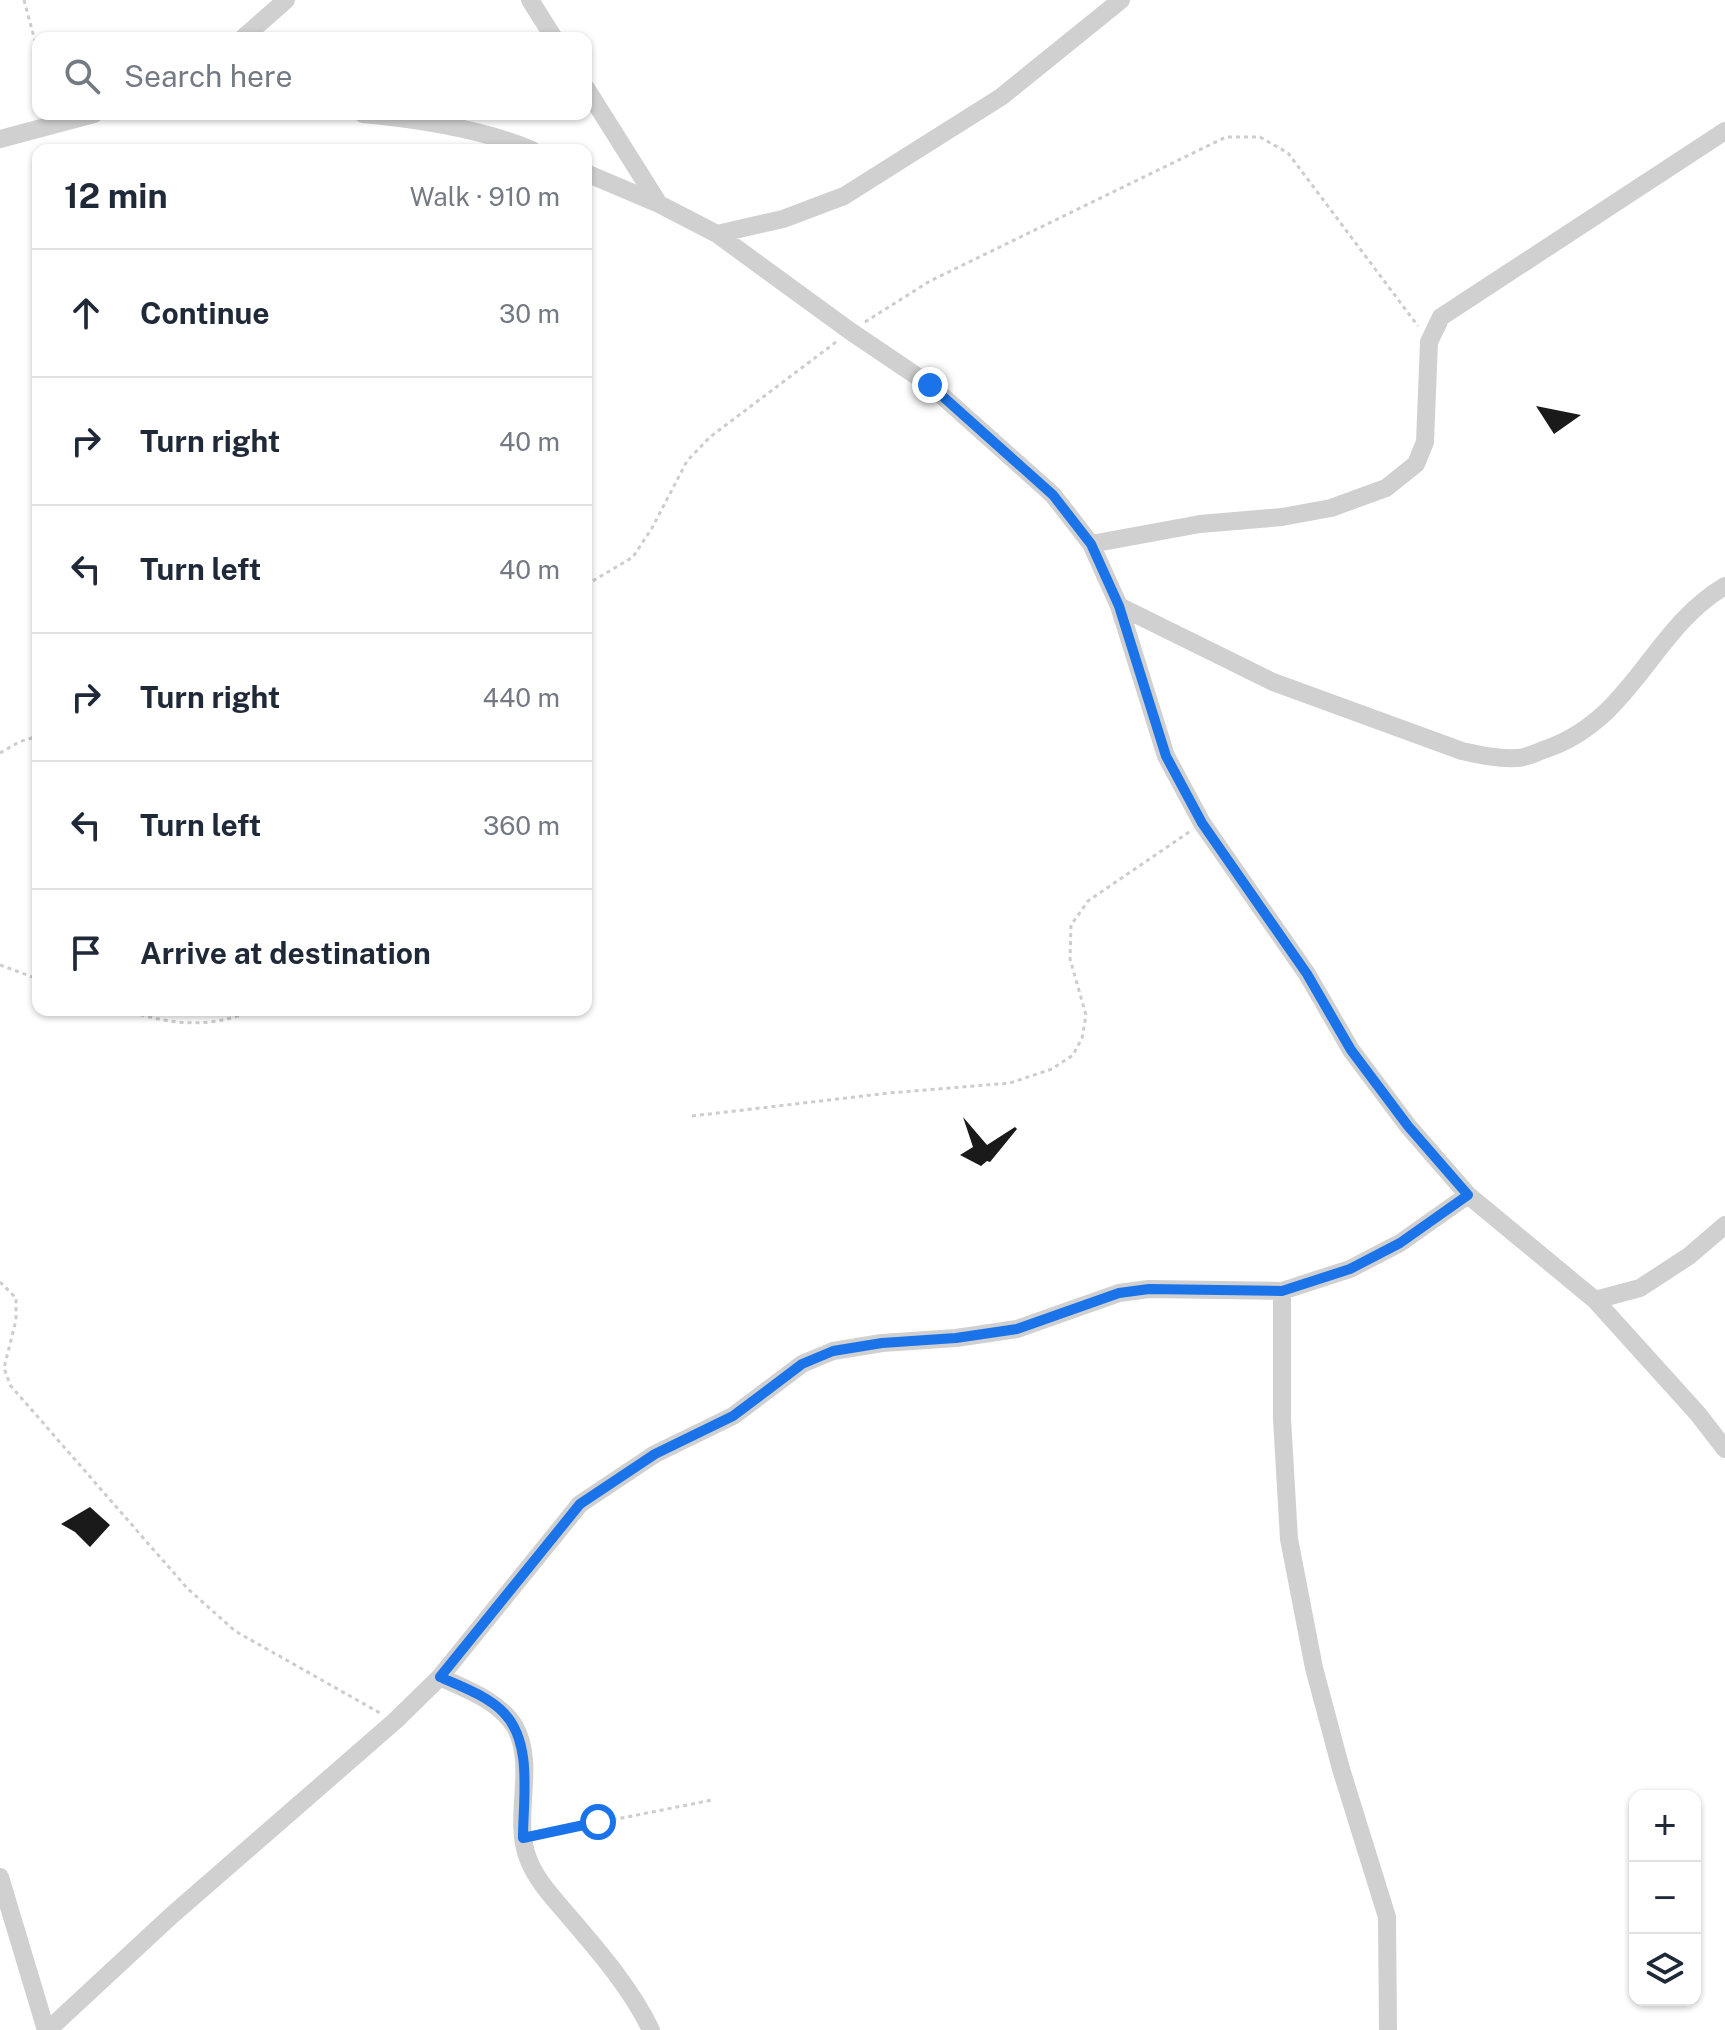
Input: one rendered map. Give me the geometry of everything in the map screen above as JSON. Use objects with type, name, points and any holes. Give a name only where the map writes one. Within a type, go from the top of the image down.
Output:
[{"type":"street","points":[[250,32],[286,0]]},
{"type":"street","points":[[530,0],[550,32]]},
{"type":"street","points":[[717,234],[783,219],[844,196],[1001,97],[1121,0]]},
{"type":"street","points":[[592,98],[659,204]]},
{"type":"street","points":[[0,139],[71,120]]},
{"type":"street","points":[[416,120],[517,144]]},
{"type":"street","points":[[1091,544],[1200,524],[1282,517],[1319,510],[1386,488],[1416,464],[1425,442],[1429,342],[1441,317],[1725,131]]},
{"type":"street","points":[[592,176],[659,204],[717,234],[930,385],[1053,495],[1091,544],[1119,606],[1166,756],[1202,823],[1307,974],[1351,1050],[1408,1126],[1468,1195],[1595,1300],[1698,1414],[1725,1449]]},
{"type":"street","points":[[1119,606],[1273,682],[1462,751],[1490,757],[1520,758],[1564,743],[1592,727],[1634,682],[1691,612],[1725,586]]},
{"type":"street","points":[[0,1877],[47,2030],[171,1916],[395,1721],[440,1677],[580,1504],[655,1454],[733,1416],[802,1364],[833,1351],[882,1343],[956,1338],[1017,1329],[1119,1293],[1149,1289],[1282,1291],[1350,1269],[1400,1243],[1468,1195]]},
{"type":"street","points":[[1595,1300],[1640,1288],[1689,1256],[1725,1225]]},
{"type":"street","points":[[1282,1291],[1282,1419],[1289,1539],[1314,1668],[1341,1769],[1387,1917],[1388,2030]]},
{"type":"street","points":[[440,1677],[503,1711],[516,1730],[523,1756],[523,1838],[529,1861],[545,1887],[604,1958],[644,2014],[651,2030]]},
{"type":"path","points":[[24,0],[33,32]]},
{"type":"path","points":[[592,581],[633,557],[687,461],[710,437],[850,331],[930,281],[1226,137],[1260,137],[1288,153],[1429,342]]},
{"type":"path","points":[[0,753],[32,738]]},
{"type":"path","points":[[692,1116],[889,1093],[1010,1083],[1052,1069],[1073,1055],[1082,1038],[1086,1015],[1070,959],[1071,925],[1088,901],[1202,823]]},
{"type":"path","points":[[0,965],[32,977]]},
{"type":"path","points":[[144,1016],[206,1024],[234,1016]]},
{"type":"path","points":[[0,1282],[16,1298],[16,1320],[4,1368],[10,1385],[187,1588],[235,1631],[395,1721]]},
{"type":"path","points":[[523,1838],[712,1800]]},
{"type":"building","points":[[1536,406],[1581,415],[1554,434]]},
{"type":"building","points":[[963,1117],[987,1145],[1015,1127],[1017,1129],[990,1162],[981,1166],[960,1155],[973,1147]]},
{"type":"building","points":[[90,1507],[110,1525],[90,1547],[75,1532],[61,1524]]},
{"type":"route","points":[[598,1822],[523,1838],[523,1756],[516,1730],[503,1711],[440,1677],[580,1504],[617,1477],[655,1454],[733,1416],[802,1364],[833,1351],[1017,1329],[1119,1293],[1149,1289],[1282,1291],[1350,1269],[1400,1243],[1468,1195],[1408,1126],[1351,1050],[1307,974],[1202,823],[1166,756],[1119,606],[1091,544],[1053,495],[930,385]]}]
